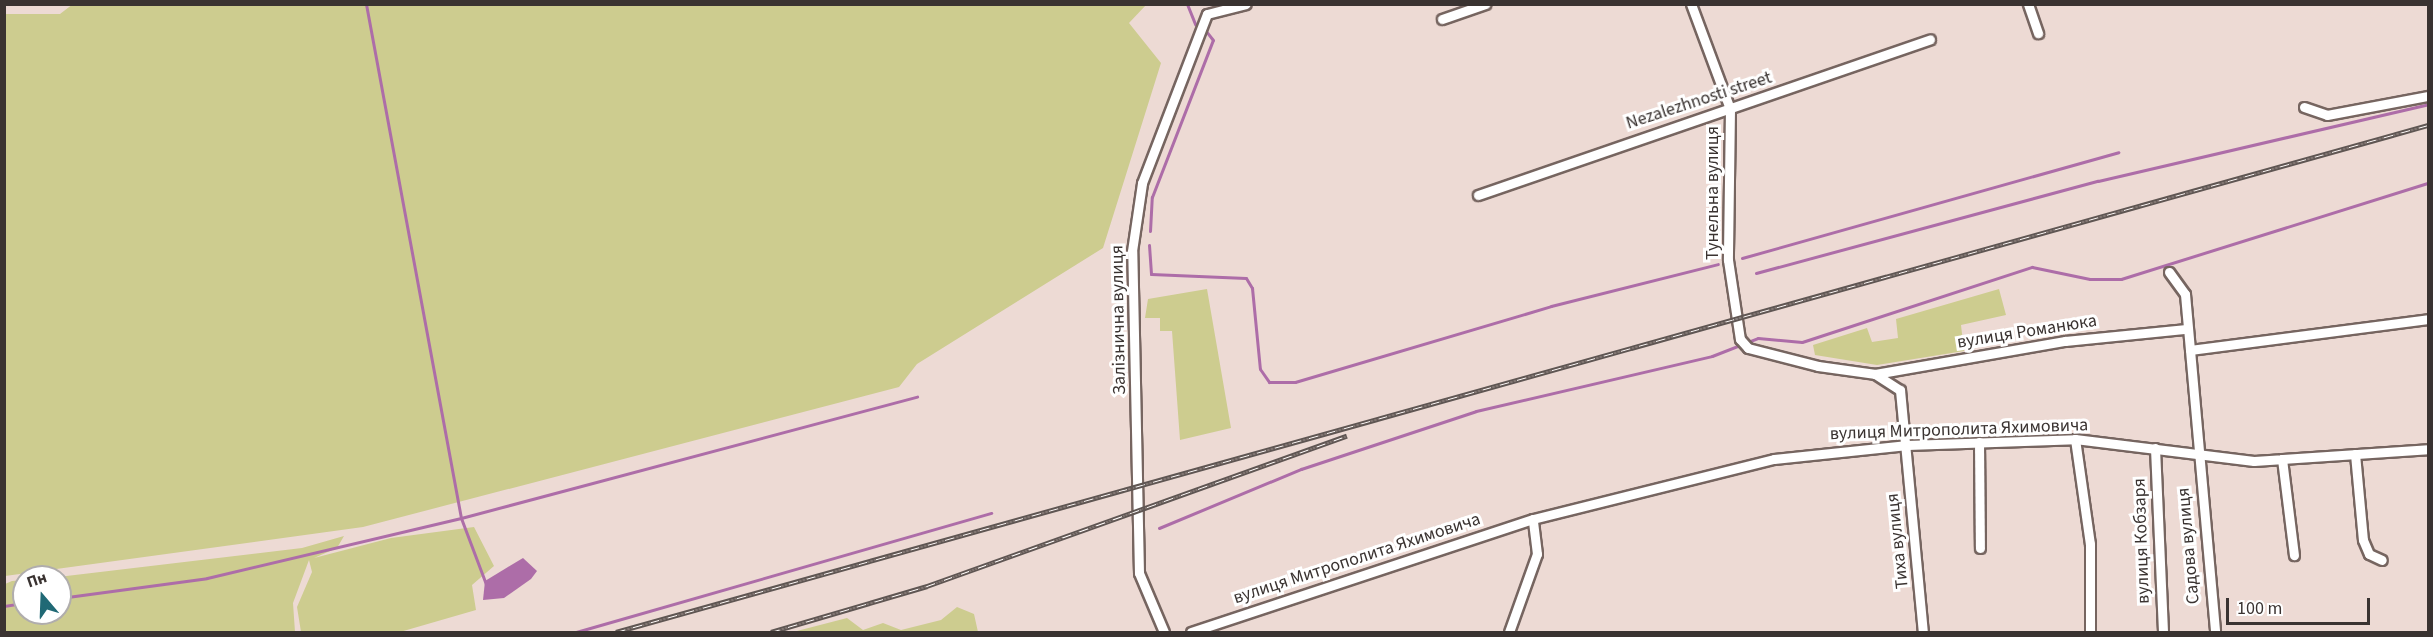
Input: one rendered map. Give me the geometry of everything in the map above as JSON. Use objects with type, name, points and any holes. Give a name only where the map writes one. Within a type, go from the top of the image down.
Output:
[{"type":"street","name":"Залізнична вулиця","points":[[1164,633],[1139,573],[1132,251],[1142,183],[1207,14],[1245,4]]},
{"type":"street","points":[[1442,19],[1485,4]]},
{"type":"street","name":"Тунельна вулиця","points":[[1691,4],[1730,109],[1727,213],[1734,316],[1740,339],[1748,348]]},
{"type":"street","points":[[2028,4],[2038,33]]},
{"type":"street","name":"Nezalezhnosti street","points":[[1478,195],[1930,39]]},
{"type":"street","points":[[2304,107],[2327,115],[2428,96]]},
{"type":"street","points":[[2169,272],[2185,294],[2197,456]]},
{"type":"street","points":[[2190,350],[2428,319]]},
{"type":"street","name":"вулиця Романюка","points":[[1875,374],[2065,341],[2186,329]]},
{"type":"street","name":"вулиця Романюка","points":[[1748,348],[1875,374],[1900,390],[1904,399],[1907,445]]},
{"type":"street","points":[[2075,439],[2090,544],[2090,633]]},
{"type":"street","name":"вулиця Митрополита Яхимовича","points":[[1191,633],[1533,519],[1738,466],[1907,445],[2075,439],[2155,448],[2197,456],[2282,459],[2428,449]]},
{"type":"street","points":[[1979,442],[1980,548]]},
{"type":"street","name":"Тиха вулиця","points":[[1907,445],[1923,633]]},
{"type":"street","name":"вулиця Кобзаря","points":[[2155,448],[2163,633]]},
{"type":"street","points":[[2355,454],[2363,540],[2369,554],[2382,560]]},
{"type":"street","name":"Садова вулиця","points":[[2197,456],[2215,633]]},
{"type":"street","points":[[2282,459],[2294,555]]},
{"type":"street","points":[[1509,633],[1537,554],[1533,519]]},
{"type":"shaded area","points":[[73,4],[1146,5],[1129,23],[1161,63],[1103,248],[917,364],[899,387],[363,527],[72,567],[72,565],[12,565],[12,575],[5,576],[5,14],[60,14]]},
{"type":"shaded area","points":[[1207,289],[1231,428],[1180,440],[1172,331],[1160,331],[1160,318],[1145,318],[1148,299]]},
{"type":"shaded area","points":[[1999,289],[2006,315],[1961,325],[1964,351],[1877,365],[1815,355],[1813,345],[1867,328],[1872,342],[1898,338],[1896,319]]},
{"type":"shaded area","points":[[474,527],[494,566],[472,585],[476,610],[400,632],[301,632],[297,607],[312,572],[309,560],[293,603],[295,632],[5,632],[5,584],[12,581],[12,625],[72,625],[72,575],[302,548],[344,536],[337,548],[314,558],[391,538]]},
{"type":"shaded area","points":[[523,558],[537,571],[531,579],[504,598],[483,600],[485,581]]},
{"type":"shaded area","points":[[957,607],[974,614],[978,632],[793,632],[847,618],[863,630],[883,623],[901,630],[941,620]]},
{"type":"waterway","points":[[366,4],[461,518],[486,584]]},
{"type":"waterway","points":[[1187,4],[1195,24]]},
{"type":"waterway","points":[[1150,231],[1152,197],[1213,40],[1206,31]]},
{"type":"waterway","points":[[1756,273],[2098,181],[2428,104]]},
{"type":"waterway","points":[[1742,258],[2118,152]]},
{"type":"waterway","points":[[1159,528],[1301,469],[1476,411],[1712,356],[1758,338],[1802,342],[2032,267],[2090,279],[2121,279],[2428,183]]},
{"type":"waterway","points":[[1149,245],[1151,274],[1246,278],[1252,288],[1260,369],[1269,382],[1295,382],[1551,306],[1718,264]]},
{"type":"waterway","points":[[72,596],[207,578],[461,518],[917,397]]},
{"type":"waterway","points":[[576,632],[991,513]]},
{"type":"waterway","points":[[4,606],[12,605]]},
{"type":"railway","points":[[616,632],[2428,125]]},
{"type":"railway","points":[[771,632],[927,586],[1347,436]]}]
